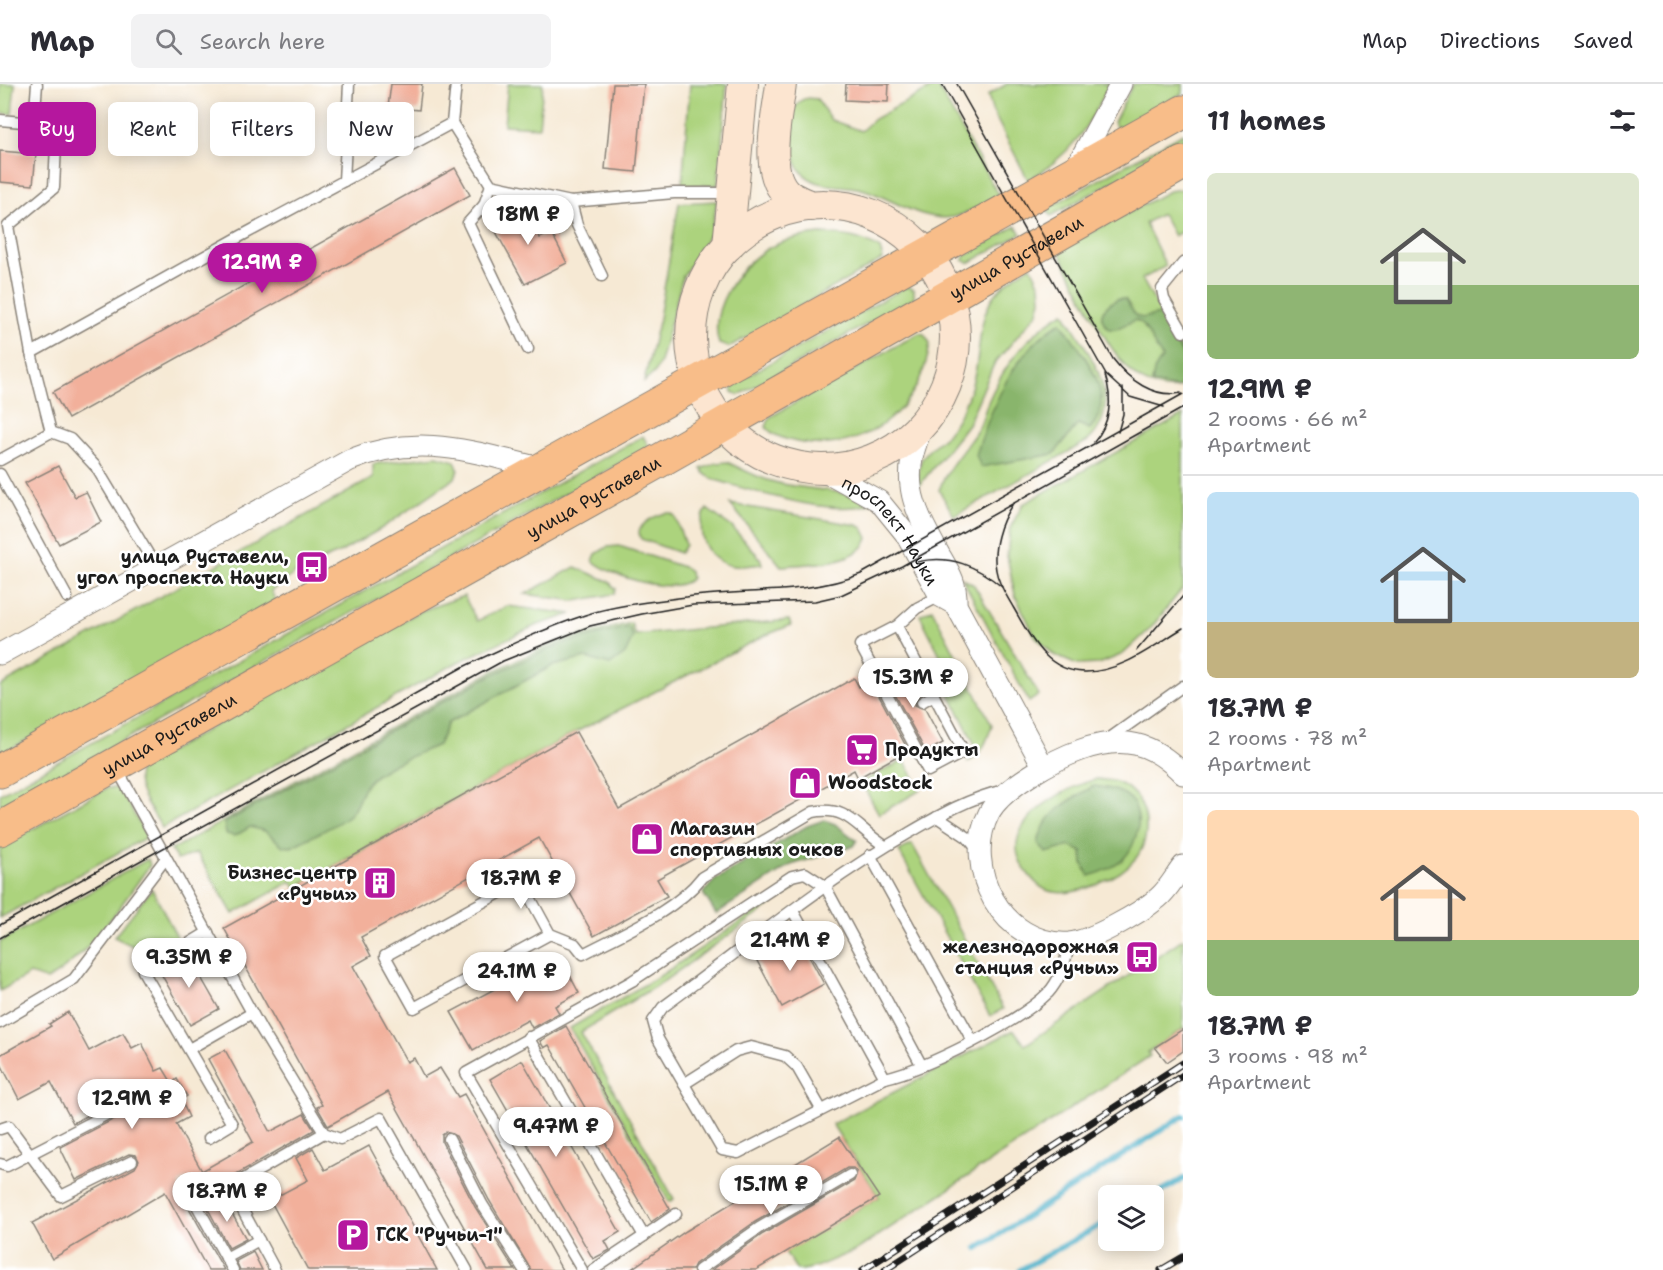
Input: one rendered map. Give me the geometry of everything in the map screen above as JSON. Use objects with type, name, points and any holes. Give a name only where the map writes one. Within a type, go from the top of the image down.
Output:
[{"type":"main road","points":[[728,246],[743,84]]},
{"type":"main road","name":"проспект Науки","points":[[781,84],[772,159],[777,177],[788,195],[811,206]]},
{"type":"main road","points":[[0,771],[540,468],[927,256],[1183,112]]},
{"type":"main road","name":"улица Руставели","points":[[0,829],[724,424],[949,295],[1180,168]]},
{"type":"main road","name":"проспект Науки","points":[[811,206],[844,207],[875,216],[904,232],[927,256],[949,295],[955,330],[953,362],[943,393],[926,421],[911,436],[875,459],[855,465],[812,469],[788,464],[764,455],[742,441],[724,424],[710,404],[699,381],[692,346],[695,309],[707,275],[728,246],[766,218],[811,206]]},
{"type":"street","points":[[1072,174],[1121,84]]},
{"type":"street","name":"проспект Науки","points":[[926,421],[915,442],[910,464],[912,500],[957,587],[948,601]]},
{"type":"street","points":[[0,654],[350,460],[371,452],[435,445],[540,468]]},
{"type":"street","name":"проспект Науки","points":[[812,469],[834,476],[879,501],[905,533],[948,601],[1043,766]]},
{"type":"street","points":[[1183,774],[1167,758],[1138,743],[1105,741],[1043,766],[1013,788],[990,811],[978,850],[981,869],[992,900],[1014,925],[1043,939],[1070,943],[1120,922],[1159,897],[1183,866]]},
{"type":"lane","points":[[36,102],[37,84]]},
{"type":"lane","points":[[344,181],[349,84]]},
{"type":"lane","points":[[456,84],[452,123],[490,185],[571,202],[674,193],[733,193]]},
{"type":"lane","points":[[0,120],[18,122]]},
{"type":"lane","points":[[31,353],[452,123]]},
{"type":"lane","points":[[51,432],[4,228],[54,188],[55,156]]},
{"type":"lane","points":[[490,185],[484,206],[468,223],[528,349]]},
{"type":"lane","points":[[571,202],[577,225],[602,276]]},
{"type":"lane","points":[[1183,264],[1162,289],[1164,299],[1183,332]]},
{"type":"lane","points":[[0,460],[51,432]]},
{"type":"lane","points":[[51,432],[70,440],[96,467],[156,567]]},
{"type":"lane","points":[[0,474],[67,597]]},
{"type":"lane","points":[[897,626],[964,752],[928,771],[901,714],[860,645],[897,626],[917,608],[948,601]]},
{"type":"lane","points":[[1105,741],[1183,686]]},
{"type":"lane","points":[[922,702],[934,695]]},
{"type":"lane","points":[[114,765],[252,1013],[324,1133],[340,1139],[381,1118],[467,1270]]},
{"type":"lane","points":[[1013,788],[985,794],[938,817],[870,855],[825,886],[663,1007],[652,1020],[658,1039],[722,1150],[738,1153],[885,1078],[905,1074],[954,1052],[1010,1020],[1047,993],[1060,975],[1070,943]]},
{"type":"lane","points":[[550,934],[414,1008],[385,956],[521,881],[550,934],[575,944],[583,954],[672,904],[690,892],[702,877],[813,812],[830,809],[839,811],[866,834],[885,846]]},
{"type":"lane","points":[[938,817],[967,837],[978,850]]},
{"type":"lane","points":[[870,855],[972,1040]]},
{"type":"lane","points":[[0,1023],[74,980],[166,858]]},
{"type":"lane","points":[[582,1270],[466,1073],[632,981],[792,876],[805,873],[825,886],[922,1065]]},
{"type":"lane","points":[[1159,897],[1183,887]]},
{"type":"lane","points":[[793,911],[885,1078]]},
{"type":"lane","points":[[208,932],[143,971],[232,1124],[209,1138]]},
{"type":"lane","points":[[189,1049],[252,1013]]},
{"type":"lane","points":[[528,1037],[644,1236]]},
{"type":"lane","points":[[684,1084],[736,1051],[752,1047],[786,1056],[797,1067],[821,1109]]},
{"type":"lane","points":[[0,1164],[7,1166],[120,1107]]},
{"type":"lane","points":[[0,1129],[9,1126],[61,1196],[132,1161]]},
{"type":"lane","points":[[197,1204],[324,1133]]},
{"type":"lane","points":[[448,1139],[482,1204],[524,1270]]},
{"type":"lane","points":[[699,1270],[759,1228],[850,1175]]},
{"type":"lane","points":[[186,1186],[233,1270]]},
{"type":"lane","points":[[230,1187],[275,1270]]},
{"type":"lane","points":[[592,1270],[676,1214]]},
{"type":"lane","points":[[226,1258],[259,1239]]},
{"type":"green space","points":[[0,84],[15,84],[12,114],[0,113]]},
{"type":"green space","points":[[508,84],[543,84],[539,127],[504,125]]},
{"type":"green space","points":[[690,84],[727,84],[718,185],[682,186]]},
{"type":"green space","points":[[1007,84],[1110,84],[1077,139],[1056,161],[1028,180],[992,110],[988,95]]},
{"type":"green space","points":[[1133,84],[1183,84],[1183,93],[1117,129],[1114,122]]},
{"type":"green space","points":[[937,85],[999,196],[959,216],[941,218],[908,209],[865,190],[823,184],[807,177],[797,165],[792,147],[791,126],[795,108],[801,100],[817,99],[831,120],[861,131],[874,119]]},
{"type":"green space","points":[[1183,133],[1183,143],[1051,216],[1046,209]]},
{"type":"green space","points":[[1183,189],[1183,231],[1174,236],[1162,214],[1145,223],[1166,266],[1142,279],[1183,352],[1183,386],[1164,388],[1143,381],[1122,362],[1082,297],[1058,250],[1169,191]]},
{"type":"green space","points":[[717,201],[711,232],[683,276],[660,362],[655,372],[644,382],[659,318],[679,203]]},
{"type":"green space","points":[[1016,226],[1021,234],[969,263],[963,260],[965,255]]},
{"type":"green space","points":[[820,234],[859,239],[880,249],[883,259],[729,347],[719,344],[718,317],[722,303],[736,278],[746,267],[773,246],[793,239]]},
{"type":"green space","points":[[1031,266],[1040,285],[1041,300],[1038,312],[994,364],[968,424],[917,488],[919,467],[923,457],[950,430],[967,399],[974,378],[982,325],[987,309],[995,295],[1009,280]]},
{"type":"green space","points":[[907,286],[914,290],[914,298],[739,395],[732,392],[733,384]]},
{"type":"green space","points":[[1117,299],[1125,299],[1136,316],[1142,318],[1160,314],[1183,355],[1183,385],[1177,388],[1152,383],[1154,371],[1162,358],[1142,323],[1135,320],[1116,329],[1109,329],[1105,324],[1102,320],[1103,312]]},
{"type":"green space","points":[[1064,312],[1100,376],[1105,410],[1100,426],[1088,441],[954,516],[939,490],[946,474],[978,429],[994,388],[1018,351],[1039,330]]},
{"type":"green space","points":[[1061,322],[1094,374],[1101,402],[1098,416],[1090,429],[1078,424],[1054,454],[981,467],[976,455],[990,416],[1007,380],[1030,348]]},
{"type":"green space","points":[[919,333],[924,334],[930,343],[925,366],[916,387],[888,421],[869,433],[849,441],[827,444],[803,443],[778,436],[766,427],[770,417]]},
{"type":"green space","points":[[1183,415],[1183,588],[1150,629],[1123,654],[1099,664],[1077,665],[1054,655],[1035,636],[1015,595],[1007,556],[1010,528],[1023,504]]},
{"type":"green space","points":[[643,436],[649,447],[0,809],[0,794]]},
{"type":"green space","points":[[437,456],[455,461],[458,469],[455,478],[382,528],[341,552],[301,569],[271,591],[276,601],[0,755],[0,686],[373,478],[373,464]]},
{"type":"green space","points":[[727,462],[756,476],[780,484],[848,495],[869,504],[834,507],[792,501],[715,480],[701,469],[716,463]]},
{"type":"green space","points":[[730,504],[857,525],[863,528],[868,538],[863,547],[843,558],[781,566]]},
{"type":"green space","points":[[707,509],[732,527],[760,558],[762,564],[734,566],[724,564],[709,552],[701,526]]},
{"type":"green space","points":[[671,513],[675,516],[685,545],[680,553],[641,539],[639,533],[643,525],[652,518]]},
{"type":"green space","points":[[619,546],[686,568],[690,571],[691,579],[682,584],[656,585],[626,578],[593,561],[596,554],[607,547]]},
{"type":"green space","points":[[575,567],[608,581],[616,589],[614,594],[575,601],[525,594]]},
{"type":"green space","points":[[962,578],[974,585],[1039,695],[1029,702]]},
{"type":"green space","points":[[464,596],[477,621],[507,606],[572,614],[535,626],[458,662],[162,828],[140,790],[138,774],[141,767],[421,611]]},
{"type":"green space","points":[[932,609],[992,725],[980,752],[967,763],[975,752],[973,741],[935,665],[942,659],[920,615]]},
{"type":"green space","points":[[789,620],[791,625],[764,636],[576,732],[296,887],[292,881],[233,914],[197,853],[177,860],[171,850],[491,672],[559,641],[631,623],[635,635]]},
{"type":"green space","points":[[629,627],[633,637],[625,654],[610,665],[586,658],[552,666],[448,723],[438,745],[395,764],[371,779],[364,787],[349,815],[329,828],[291,847],[283,846],[265,831],[250,827],[235,836],[226,834],[224,823],[491,675],[560,644]]},
{"type":"green space","points":[[904,760],[921,790],[879,814],[861,782]]},
{"type":"green space","points":[[1097,779],[1114,781],[1127,787],[1141,804],[1146,826],[1142,848],[1129,865],[1110,879],[1087,888],[1064,893],[1046,890],[1029,875],[1018,854],[1018,839],[1024,824],[1050,800]]},
{"type":"green space","points":[[1094,786],[1115,790],[1129,797],[1135,807],[1138,824],[1136,837],[1128,854],[1116,865],[1089,876],[1083,864],[1082,852],[1070,846],[1046,853],[1038,843],[1046,824],[1058,809]]},
{"type":"green space","points":[[107,788],[116,788],[122,793],[147,837],[0,918],[0,847]]},
{"type":"green space","points":[[824,820],[835,824],[857,841],[854,846],[791,865],[716,914],[703,893],[715,880],[807,826]]},
{"type":"green space","points":[[912,844],[1003,1009],[990,1016],[899,851]]},
{"type":"green space","points":[[148,859],[150,865],[127,897],[104,928],[77,957],[47,980],[30,974],[0,991],[0,942]]},
{"type":"green space","points":[[152,889],[180,943],[141,966],[135,947],[114,937]]},
{"type":"green space","points":[[794,889],[664,981],[581,1032],[674,1199],[669,1202],[570,1028],[661,975],[785,892]]},
{"type":"green space","points":[[1183,939],[1183,1029],[1148,1052],[1150,1056],[855,1251],[819,1266],[797,1270],[785,1252],[879,1197],[832,1124],[1014,1030],[1025,1045]]},
{"type":"building","points":[[391,84],[422,84],[419,110],[414,110],[414,102],[389,102]]},
{"type":"building","points":[[613,84],[644,84],[636,172],[605,169]]},
{"type":"building","points":[[846,84],[889,84],[888,102],[845,100]]},
{"type":"building","points":[[0,151],[18,152],[18,156],[36,156],[33,185],[0,182]]},
{"type":"building","points":[[455,168],[470,195],[68,419],[53,392]]},
{"type":"building","points":[[524,206],[540,238],[551,232],[567,263],[525,284],[491,223]]},
{"type":"building","points":[[58,466],[75,497],[86,492],[101,522],[59,544],[25,483]]},
{"type":"building","points":[[901,665],[918,696],[915,705],[925,709],[943,743],[926,752],[884,674]]},
{"type":"building","name":"Бизнес-центр «Ручьи»","points":[[854,678],[859,687],[871,681],[908,750],[858,778],[854,770],[657,879],[667,896],[594,936],[539,838],[361,937],[371,956],[353,966],[407,1062],[414,1058],[424,1077],[440,1068],[458,1097],[464,1094],[562,1270],[531,1270],[489,1200],[456,1136],[446,1132],[442,1135],[442,1142],[475,1207],[515,1270],[488,1270],[388,1092],[328,1126],[317,1107],[322,1105],[224,928],[576,732],[619,809]]},
{"type":"building","points":[[798,936],[824,984],[782,1007],[756,959]]},
{"type":"building","points":[[187,953],[219,1009],[190,1025],[159,970]]},
{"type":"building","points":[[559,955],[579,993],[555,1006],[559,1013],[532,1028],[528,1020],[473,1050],[451,1012]]},
{"type":"building","points":[[68,1012],[89,1051],[123,1033],[132,1048],[142,1043],[156,1071],[163,1068],[172,1083],[177,1079],[187,1096],[181,1100],[189,1117],[176,1124],[202,1171],[253,1142],[208,1059],[225,1050],[270,1132],[304,1114],[314,1130],[199,1194],[190,1180],[186,1179],[179,1183],[179,1190],[224,1270],[208,1270],[165,1192],[52,1259],[32,1223],[135,1168],[139,1161],[136,1155],[129,1154],[76,1180],[60,1147],[124,1114],[128,1108],[127,1103],[118,1100],[73,1123],[51,1082],[19,1099],[0,1062],[0,1055],[51,1026],[49,1024]]},
{"type":"building","points":[[566,1026],[670,1209],[651,1222],[549,1045],[544,1048],[540,1041]]},
{"type":"building","points":[[1183,1029],[1183,1051],[1167,1062],[1155,1047]]},
{"type":"building","points":[[522,1060],[620,1232],[605,1241],[610,1250],[593,1259],[490,1079]]},
{"type":"building","points":[[839,1137],[879,1197],[756,1270],[712,1270],[763,1234],[854,1181],[857,1172],[853,1168],[847,1168],[755,1222],[695,1264],[692,1270],[630,1270],[686,1231]]},
{"type":"building","name":"ГСК \"Ручьи-1\"","points":[[369,1146],[437,1270],[308,1270],[270,1200],[308,1180],[296,1158],[313,1148],[325,1170]]},
{"type":"building","points":[[224,1199],[246,1239],[229,1248],[207,1207]]},
{"type":"building","points":[[253,1252],[262,1270],[240,1270],[236,1261]]},
{"type":"waterway","points":[[978,1248],[1183,1116]]},
{"type":"waterway","points":[[1164,1190],[1183,1179]]},
{"type":"waterway","points":[[1020,1270],[1098,1227]]},
{"type":"tram line","points":[[942,84],[1106,375],[1130,397],[1164,407]]},
{"type":"tram line","points":[[957,84],[1113,359],[1126,374],[1142,386],[1161,393],[1181,393]]},
{"type":"tram line","points":[[1094,442],[1104,427],[1109,410],[1108,384],[1105,375]]},
{"type":"tram line","points":[[1118,432],[1123,414],[1123,388]]},
{"type":"tram line","points":[[0,925],[463,667],[508,646],[569,620],[612,608],[694,596],[799,588],[841,581],[861,574],[1183,394]]},
{"type":"tram line","points":[[0,938],[503,661],[590,626],[642,614],[693,605],[815,601],[841,595],[902,566],[1183,408]]},
{"type":"tram line","points":[[1012,505],[996,545],[997,575],[1003,590],[1026,629],[1049,659],[1070,670],[1084,672],[1110,668],[1136,657],[1183,628]]},
{"type":"tram line","points":[[917,562],[941,560],[963,564],[983,573],[1002,587]]},
{"type":"tram line","points":[[1137,650],[1183,596]]},
{"type":"railway","points":[[863,1270],[1183,1063]]},
{"type":"railway","points":[[885,1270],[1183,1075]]},
{"type":"railway","points":[[1161,1270],[1183,1257]]},
{"type":"place","name":"улица Руставели, угол проспекта Науки","points":[[312,567]]},
{"type":"place","name":"Продукты","points":[[862,750]]},
{"type":"place","name":"WoodStock","points":[[805,783]]},
{"type":"place","name":"Магазин спортивных очков","points":[[647,839]]},
{"type":"place","name":"Бизнес-центр «Ручьи»","points":[[380,883]]},
{"type":"place","name":"железнодорожная станция «Ручьи»","points":[[1142,957]]},
{"type":"place","name":"ГСК \"Ручьи-1\"","points":[[353,1235]]}]
